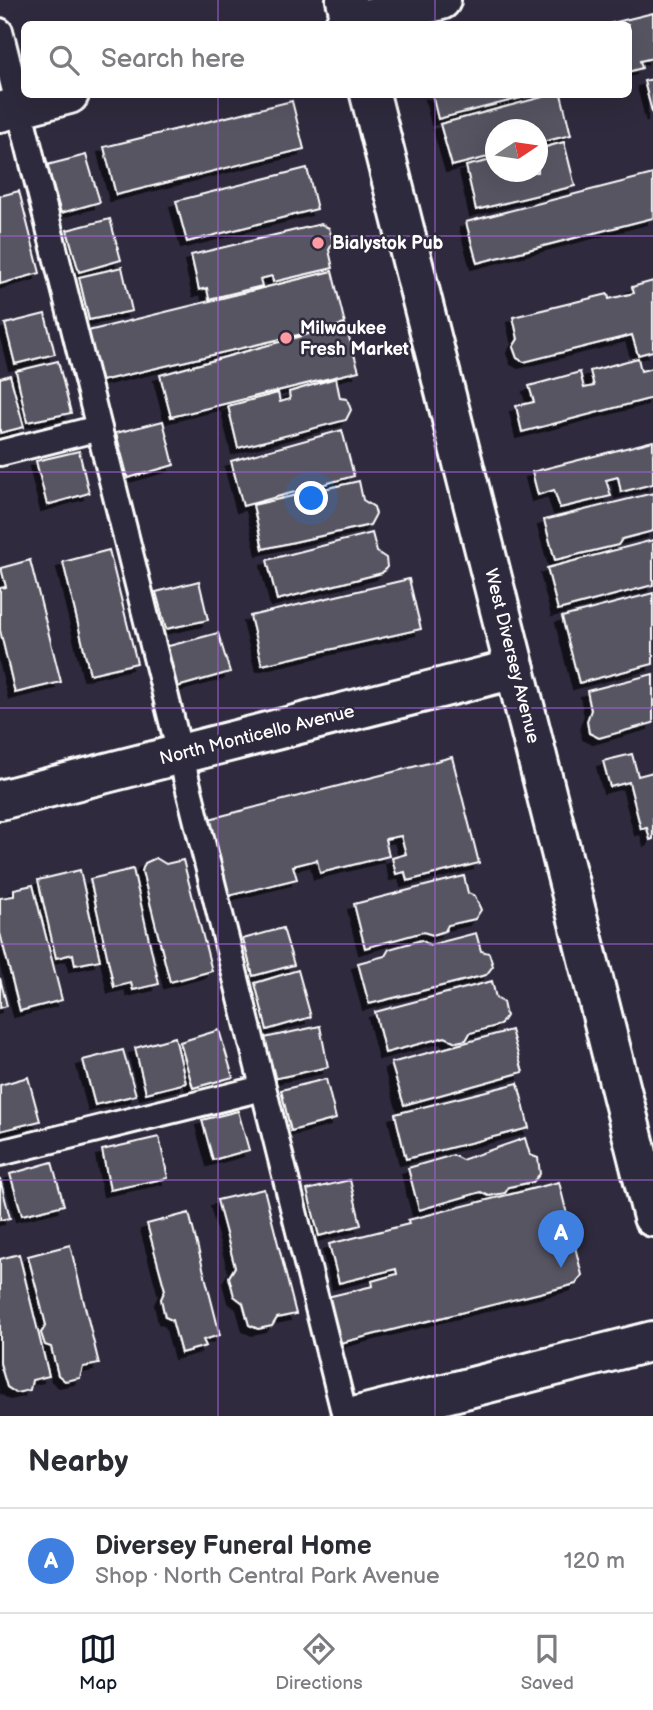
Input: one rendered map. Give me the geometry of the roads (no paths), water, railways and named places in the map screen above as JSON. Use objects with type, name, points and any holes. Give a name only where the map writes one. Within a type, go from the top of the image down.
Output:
[{"type":"main road","points":[[349,18],[441,0]]},
{"type":"main road","points":[[10,109],[53,98]]},
{"type":"main road","name":"West Diversey Avenue","points":[[371,98],[653,1217]]},
{"type":"main road","name":"North Monticello Avenue","points":[[0,800],[515,669]]},
{"type":"main road","points":[[358,1416],[653,1341]]},
{"type":"lane","points":[[0,31],[10,109],[99,428],[345,1416]]},
{"type":"lane","points":[[0,453],[99,428]]},
{"type":"lane","points":[[0,1153],[263,1088]]},
{"type":"place","name":"Bialystok Pub","points":[[318,243]]},
{"type":"place","name":"Milwaukee Fresh Market","points":[[286,338]]},
{"type":"place","name":"Diversey Funeral Home","points":[[561,1268]]}]
